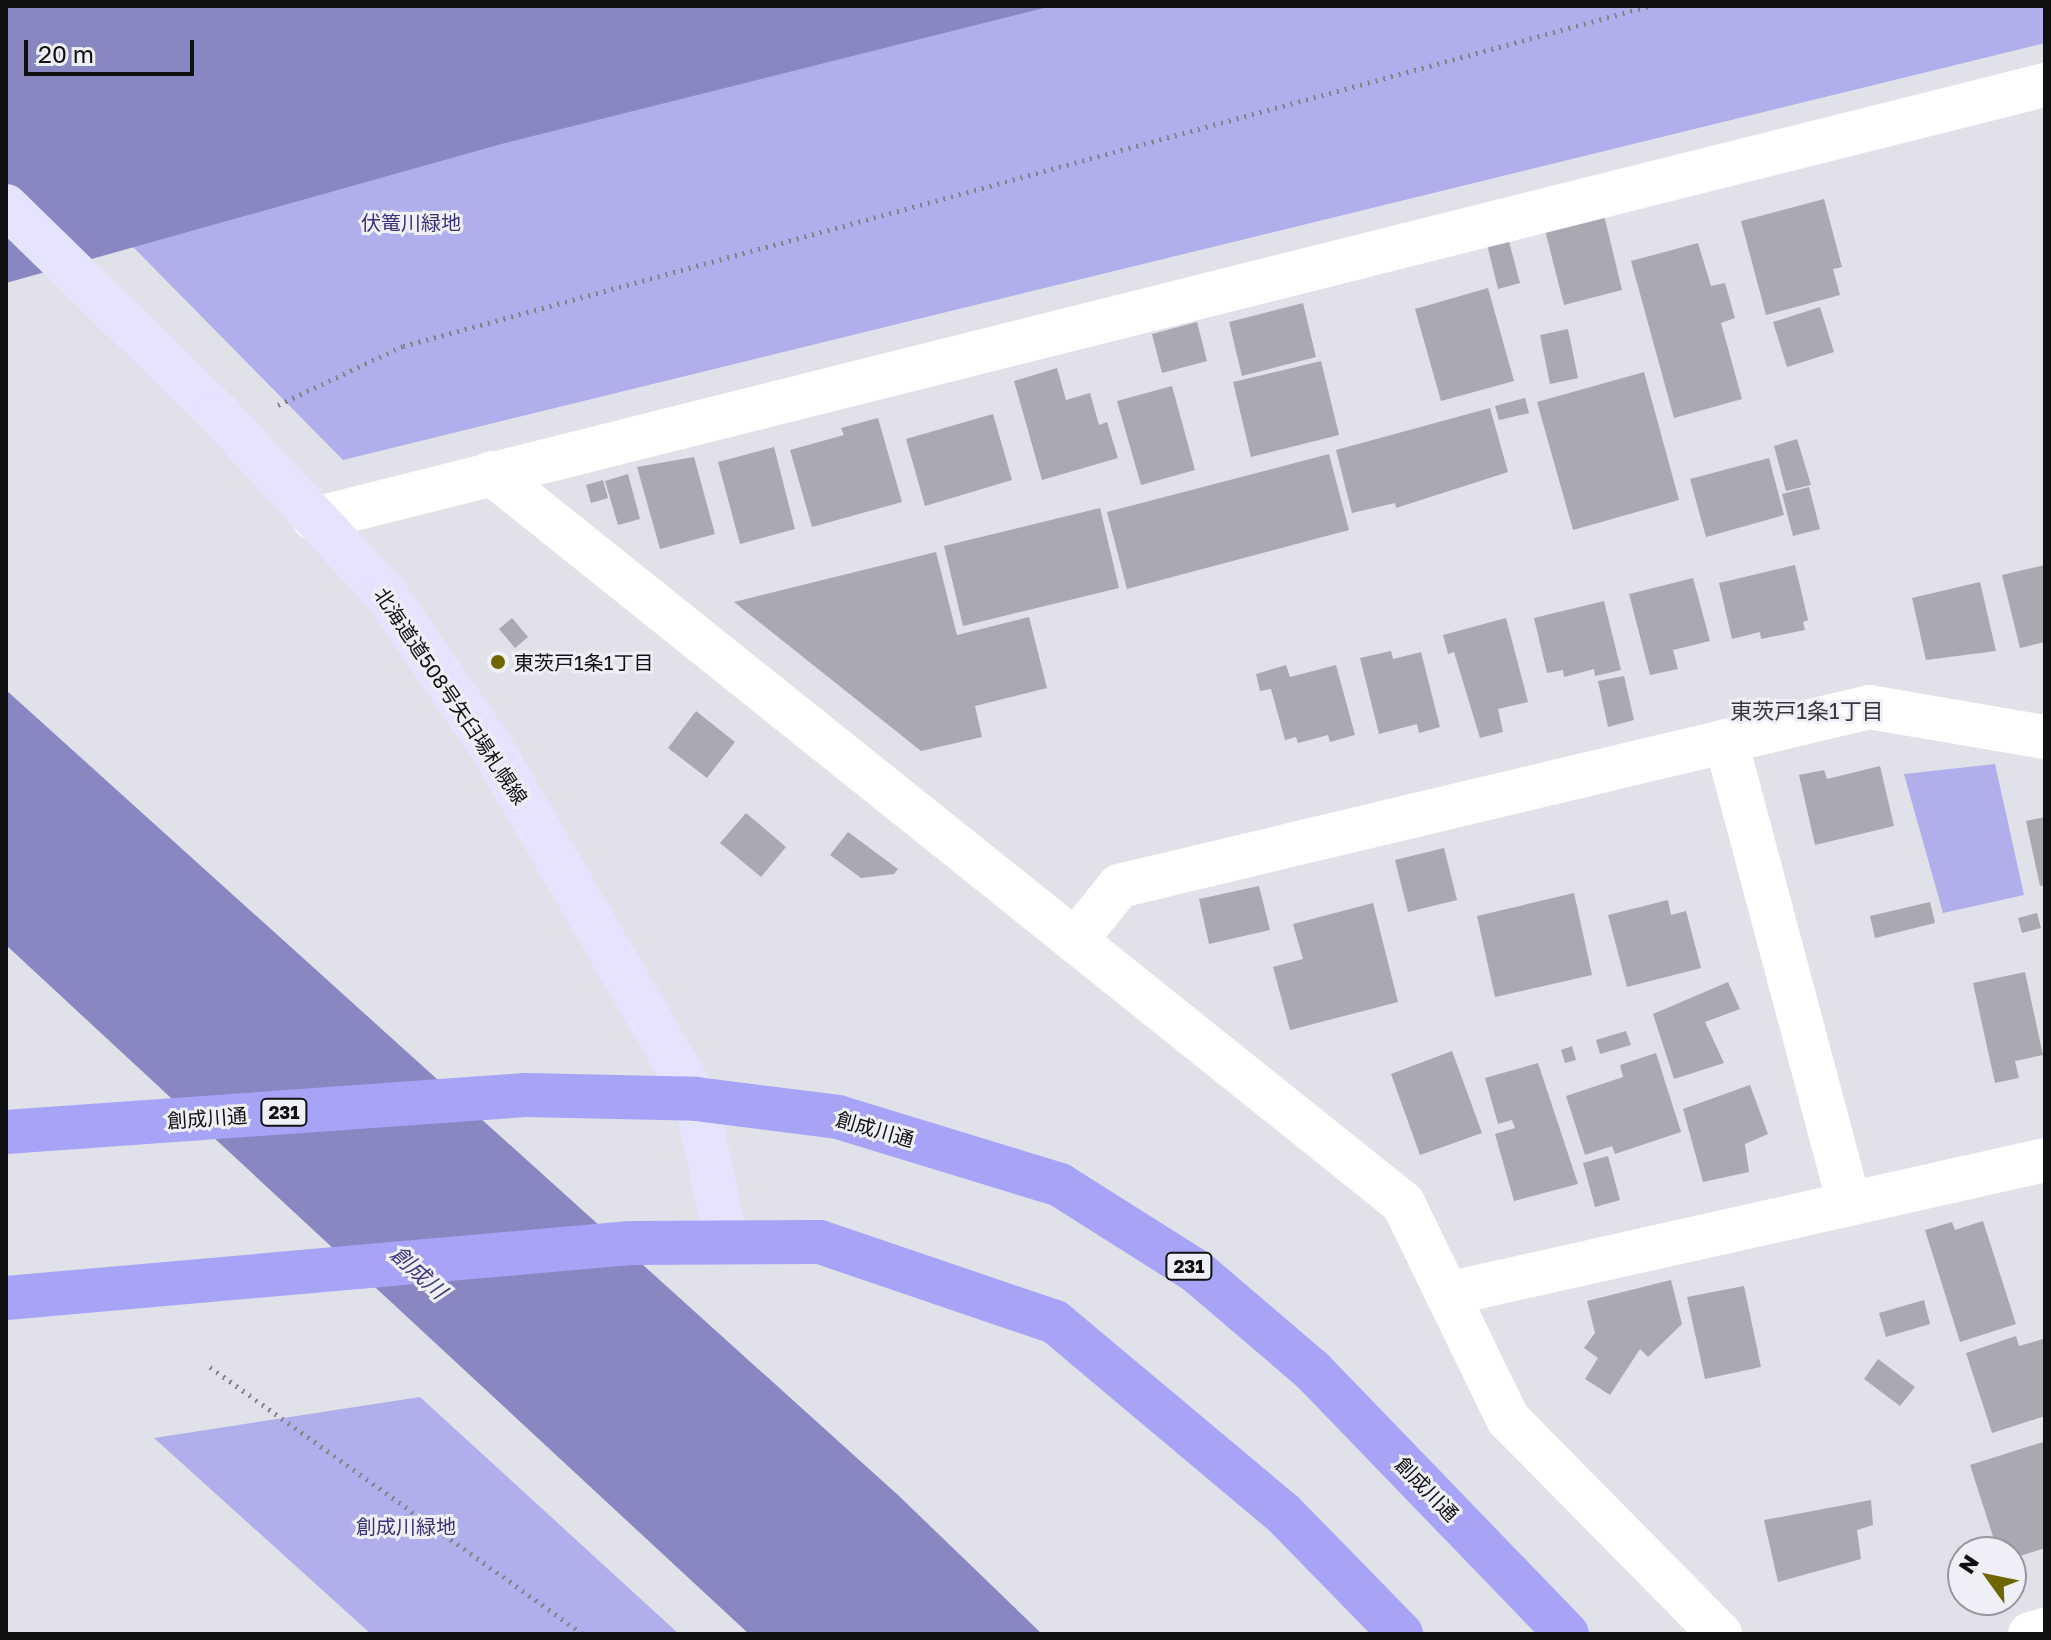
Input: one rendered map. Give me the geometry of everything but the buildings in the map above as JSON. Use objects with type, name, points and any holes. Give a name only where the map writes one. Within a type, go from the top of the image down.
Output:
[{"type":"highway","name":"創成川通","points":[[24,1131],[526,1095],[696,1099],[838,1117],[1060,1185],[1196,1271],[1312,1370],[1567,1634]]},
{"type":"highway","points":[[6,1298],[631,1243],[726,1240],[820,1242],[1055,1322],[1283,1513],[1401,1634]]},
{"type":"main road","name":"北海道道508号矢臼場札幌線","points":[[6,206],[219,414],[385,593],[493,750],[696,1099],[726,1240]]},
{"type":"street","points":[[314,519],[2045,85]]},
{"type":"street","points":[[491,473],[1403,1203],[1508,1419],[1720,1634]]},
{"type":"street","points":[[1075,941],[1119,886],[1869,707],[2045,737]]},
{"type":"street","points":[[1726,741],[1849,1204]]},
{"type":"street","points":[[1447,1294],[2045,1160]]},
{"type":"street","points":[[2030,1634],[2045,1630]]},
{"type":"path","points":[[274,408],[307,387],[403,346],[1649,6]]},
{"type":"path","points":[[210,1367],[583,1634]]},
{"type":"green space","name":"伏篭川緑地","points":[[6,6],[2045,6],[2045,43],[343,460],[6,118]]},
{"type":"green space","points":[[1995,764],[2024,895],[1943,913],[1904,774]]},
{"type":"green space","name":"創成川緑地","points":[[420,1397],[679,1634],[371,1634],[154,1438]]},
{"type":"water","points":[[6,6],[1052,6],[505,143],[6,283]]},
{"type":"water","name":"創成川","points":[[6,690],[899,1496],[1042,1634],[749,1634],[6,945]]},
{"type":"place","name":"東茨戸1条1丁目","points":[[498,662]]},
{"type":"district","name":"東茨戸1条1丁目","points":[[1807,711]]}]
